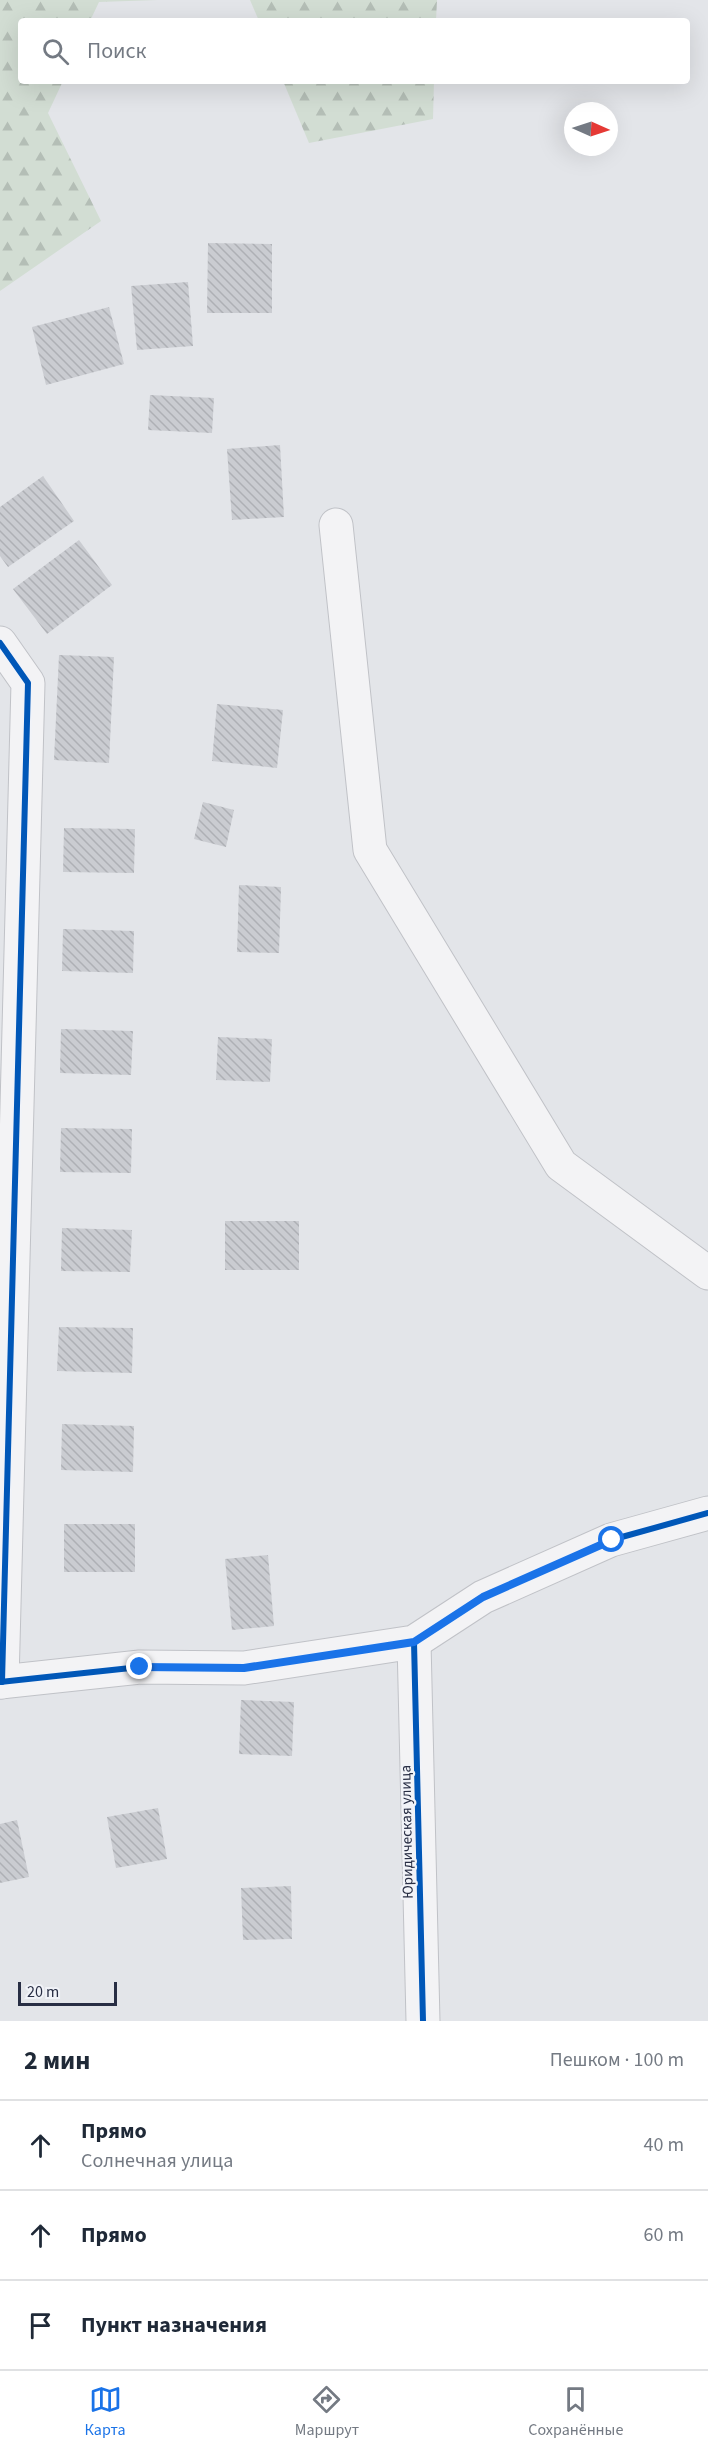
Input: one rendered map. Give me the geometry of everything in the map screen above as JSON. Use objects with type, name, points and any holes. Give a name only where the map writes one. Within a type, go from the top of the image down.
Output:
[{"type":"street","points":[[336,525],[370,850],[561,1165],[708,1273]]},
{"type":"street","points":[[0,643],[28,683],[1,1682],[140,1667],[244,1668],[414,1642],[483,1597],[612,1540],[708,1513]]},
{"type":"street","name":"Юридическая улица","points":[[414,1642],[423,2021]]},
{"type":"green space","points":[[0,0],[158,0],[99,2],[91,18],[18,18],[18,84],[62,84],[48,113],[101,221],[0,291]]},
{"type":"green space","points":[[250,0],[437,0],[436,18],[258,18]]},
{"type":"green space","points":[[284,84],[434,84],[433,119],[309,143]]},
{"type":"building","points":[[208,243],[272,244],[272,313],[207,313]]},
{"type":"building","points":[[188,282],[193,346],[137,350],[131,286]]},
{"type":"building","points":[[109,307],[124,364],[46,385],[32,327]]},
{"type":"building","points":[[150,395],[214,398],[212,433],[148,430]]},
{"type":"building","points":[[280,445],[284,517],[232,520],[227,449]]},
{"type":"building","points":[[43,476],[74,521],[8,567],[0,556],[0,507]]},
{"type":"building","points":[[79,540],[112,585],[47,634],[13,589]]},
{"type":"building","points":[[59,655],[114,657],[109,763],[54,760]]},
{"type":"building","points":[[217,704],[283,710],[277,768],[212,761]]},
{"type":"building","points":[[203,802],[234,810],[226,847],[194,839]]},
{"type":"building","points":[[64,828],[135,829],[134,873],[63,872]]},
{"type":"building","points":[[239,885],[281,887],[279,953],[237,952]]},
{"type":"building","points":[[63,929],[134,931],[133,973],[62,971]]},
{"type":"building","points":[[61,1029],[133,1031],[131,1075],[60,1073]]},
{"type":"building","points":[[218,1037],[272,1039],[270,1082],[216,1080]]},
{"type":"building","points":[[61,1128],[132,1129],[131,1173],[60,1172]]},
{"type":"building","points":[[225,1221],[299,1221],[299,1270],[225,1270]]},
{"type":"building","points":[[62,1228],[132,1230],[130,1272],[61,1271]]},
{"type":"building","points":[[59,1327],[133,1328],[132,1373],[57,1371]]},
{"type":"building","points":[[62,1424],[134,1426],[133,1472],[61,1470]]},
{"type":"building","points":[[64,1524],[135,1524],[135,1572],[64,1572]]},
{"type":"building","points":[[268,1555],[274,1626],[232,1630],[225,1559]]},
{"type":"building","points":[[241,1700],[294,1702],[292,1756],[239,1754]]},
{"type":"building","points":[[158,1808],[167,1859],[116,1868],[107,1817]]},
{"type":"building","points":[[17,1820],[29,1877],[0,1883],[0,1824]]},
{"type":"building","points":[[291,1886],[292,1939],[243,1940],[241,1888]]},
{"type":"cycle path","points":[[0,643],[28,683],[2,1682]]},
{"type":"cycle path","points":[[0,1682],[140,1667],[244,1668],[414,1642],[483,1597],[611,1540],[708,1513]]},
{"type":"cycle path","points":[[414,1642],[423,2021]]},
{"type":"route","points":[[140,1667],[244,1668],[414,1642],[483,1597],[612,1540]]}]
